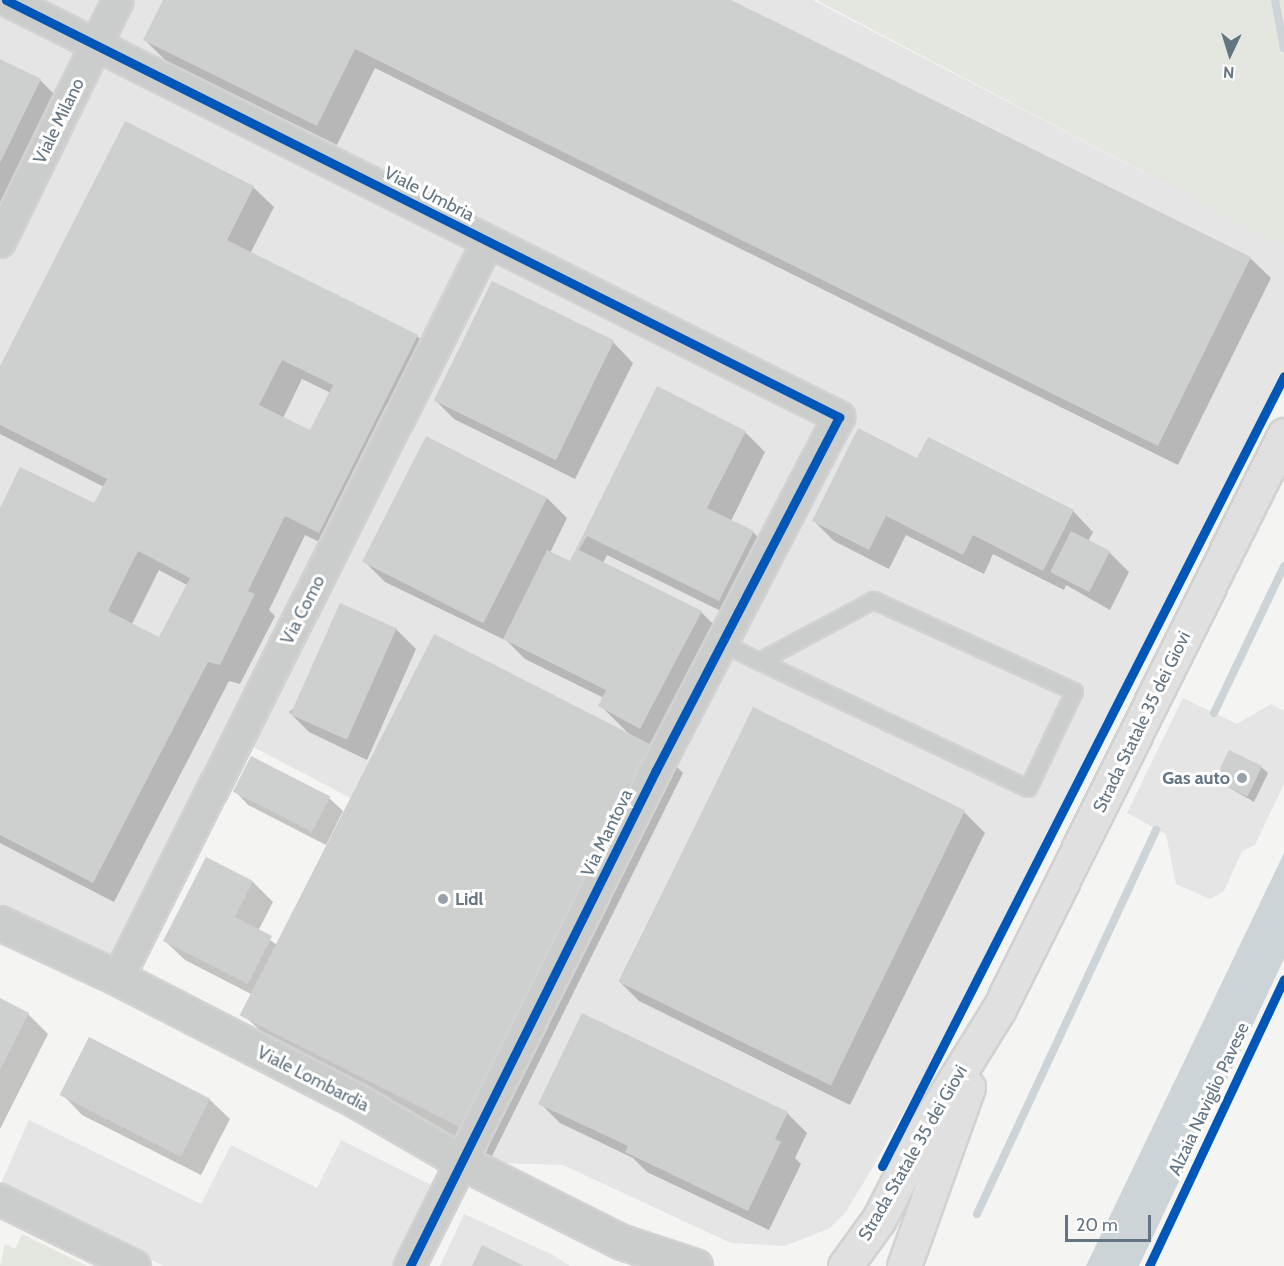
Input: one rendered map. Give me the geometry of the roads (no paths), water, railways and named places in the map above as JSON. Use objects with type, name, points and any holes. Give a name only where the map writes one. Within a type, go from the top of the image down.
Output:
[{"type":"main road","name":"Strada Statale 35 dei Giovi","points":[[904,1266],[945,1145],[999,1010],[1284,435]]},
{"type":"main road","name":"Strada Statale 35 dei Giovi","points":[[845,1266],[879,1219],[927,1125],[999,1010]]},
{"type":"street","name":"Viale Umbria","points":[[6,0],[838,417]]},
{"type":"street","name":"Viale Milano","points":[[0,243],[118,0]]},
{"type":"street","name":"Via Como","points":[[118,978],[488,242]]},
{"type":"street","name":"Via Mantova","points":[[410,1266],[722,643],[838,417]]},
{"type":"street","name":"Viale Lombardia","points":[[0,923],[118,978],[359,1101],[462,1162],[622,1242],[695,1266]]},
{"type":"street","points":[[2,1206],[135,1266]]},
{"type":"street","name":"Viale Lombardia","points":[[622,1242],[644,1266]]},
{"type":"lane","points":[[722,643],[759,661],[1028,788],[1074,691],[873,600],[759,661]]},
{"type":"waterway","points":[[1275,0],[1284,48]]},
{"type":"waterway","points":[[1214,713],[1284,566]]},
{"type":"waterway","points":[[977,1214],[1156,830]]},
{"type":"place","name":"Gas auto","points":[[1242,778]]},
{"type":"place","name":"Lidl","points":[[443,899]]}]
